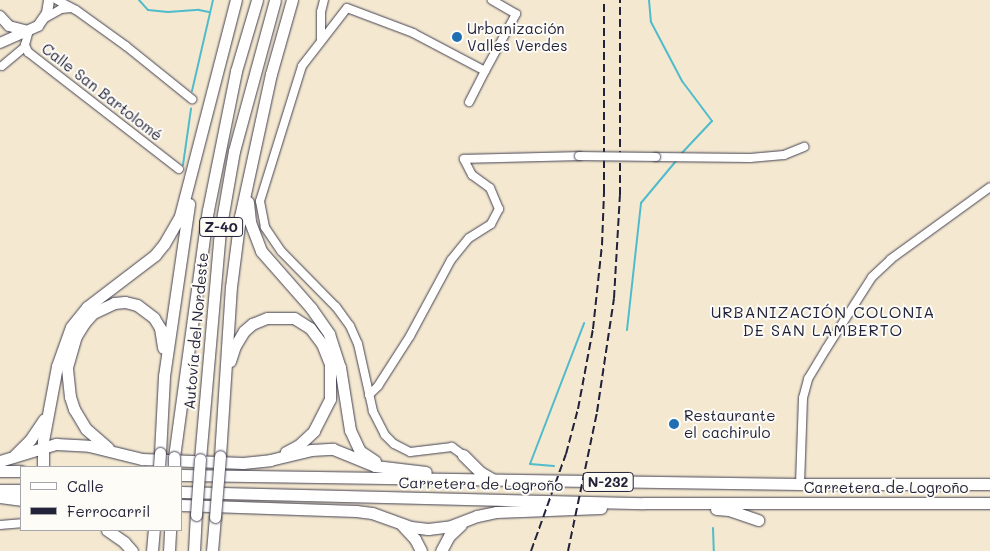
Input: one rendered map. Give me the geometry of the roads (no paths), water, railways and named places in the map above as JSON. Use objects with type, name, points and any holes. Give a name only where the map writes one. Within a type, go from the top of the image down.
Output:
[{"type":"highway","points":[[43,466],[42,448],[48,411],[60,353],[71,327],[87,307],[143,265],[164,244],[180,216],[215,72],[236,0]]},
{"type":"highway","name":"Autovía del Nordeste","points":[[174,462],[208,210],[236,71],[257,0]]},
{"type":"highway","name":"Autovía del Nordeste","points":[[194,551],[220,231],[234,151],[275,0]]},
{"type":"highway","points":[[212,551],[231,287],[240,217],[272,74],[292,0]]},
{"type":"highway","points":[[159,466],[164,376],[196,153]]},
{"type":"highway","points":[[249,172],[248,211],[254,237],[270,264],[311,308],[330,334],[340,366],[346,416],[354,441],[360,451],[388,468]]},
{"type":"highway","points":[[118,454],[86,429],[74,409],[70,397],[67,367],[70,352],[84,323],[102,307],[114,303],[137,306],[148,312],[160,328],[164,376]]},
{"type":"highway","points":[[220,437],[230,361],[238,338],[252,324],[267,318],[285,317],[303,323],[316,335],[326,352],[331,378],[330,399],[321,421],[306,440],[285,453],[256,462]]},
{"type":"highway","points":[[3,460],[30,440],[48,411]]},
{"type":"highway","points":[[3,460],[56,444],[89,446],[118,454],[157,460],[256,462],[311,450],[333,449],[364,462],[388,468],[439,473],[452,479],[462,464],[463,455]]},
{"type":"highway","points":[[463,455],[480,472],[493,480]]},
{"type":"highway","points":[[0,471],[20,471]]},
{"type":"highway","name":"Carretera de Logroño","points":[[182,475],[800,484],[990,484]]},
{"type":"highway","points":[[0,490],[20,490]]},
{"type":"highway","name":"Carretera de Logroño","points":[[182,492],[638,503],[990,503]]},
{"type":"highway","points":[[0,497],[20,500]]},
{"type":"highway","points":[[441,551],[449,536],[463,523],[477,516],[496,512],[592,509],[638,503],[729,510],[758,520]]},
{"type":"highway","points":[[182,505],[356,511],[372,513],[400,524],[428,529],[463,523]]},
{"type":"highway","points":[[400,524],[415,538],[421,551]]},
{"type":"highway","points":[[108,531],[124,542],[132,551]]},
{"type":"highway","points":[[152,551],[154,531]]},
{"type":"highway","points":[[169,551],[170,531]]},
{"type":"main road","points":[[4,41],[38,26],[45,18],[49,0]]},
{"type":"main road","points":[[0,16],[9,26],[27,30]]},
{"type":"street","points":[[57,0],[72,8],[126,46],[192,100]]},
{"type":"street","points":[[322,40],[321,12],[324,0]]},
{"type":"street","points":[[469,102],[516,14],[492,0]]},
{"type":"street","points":[[45,18],[61,9],[72,8]]},
{"type":"street","points":[[463,455],[452,447],[416,452],[399,448],[389,440],[378,424],[369,395],[358,344],[350,326],[336,307],[281,252],[265,227],[260,208],[263,187],[300,72],[347,8],[413,33],[485,71]]},
{"type":"street","name":"Calle San Bartolomé","points":[[27,30],[25,44],[30,55],[178,169]]},
{"type":"street","points":[[2,66],[25,44],[19,39],[4,41]]},
{"type":"street","points":[[369,395],[378,386],[410,336],[451,260],[469,238],[491,224],[499,209],[490,188],[472,175],[464,160],[579,156],[750,158],[784,155],[804,147]]},
{"type":"street","points":[[800,484],[802,398],[808,379],[872,277],[891,259],[990,188]]},
{"type":"street","points":[[0,525],[20,523]]},
{"type":"waterway","points":[[139,0],[148,10],[168,12],[199,10],[209,12]]},
{"type":"waterway","points":[[192,91],[213,0]]},
{"type":"waterway","points":[[649,0],[651,22],[682,81],[712,121],[680,155]]},
{"type":"waterway","points":[[183,165],[191,109]]},
{"type":"waterway","points":[[627,330],[641,203],[676,161]]},
{"type":"waterway","points":[[554,466],[530,464],[584,323]]},
{"type":"waterway","points":[[713,528],[714,551]]},
{"type":"railway","points":[[531,551],[566,454],[578,409],[593,329],[602,245],[604,192],[604,0]]},
{"type":"railway","points":[[568,551],[597,412],[614,298],[620,195],[620,0]]},
{"type":"place","name":"Urbanización Valles Verdes","points":[[457,37]]},
{"type":"place","name":"Restaurante el cachirulo","points":[[674,424]]},
{"type":"district","name":"URBANIZACIÓN COLONIA DE SAN LAMBERTO","points":[[823,321]]}]
